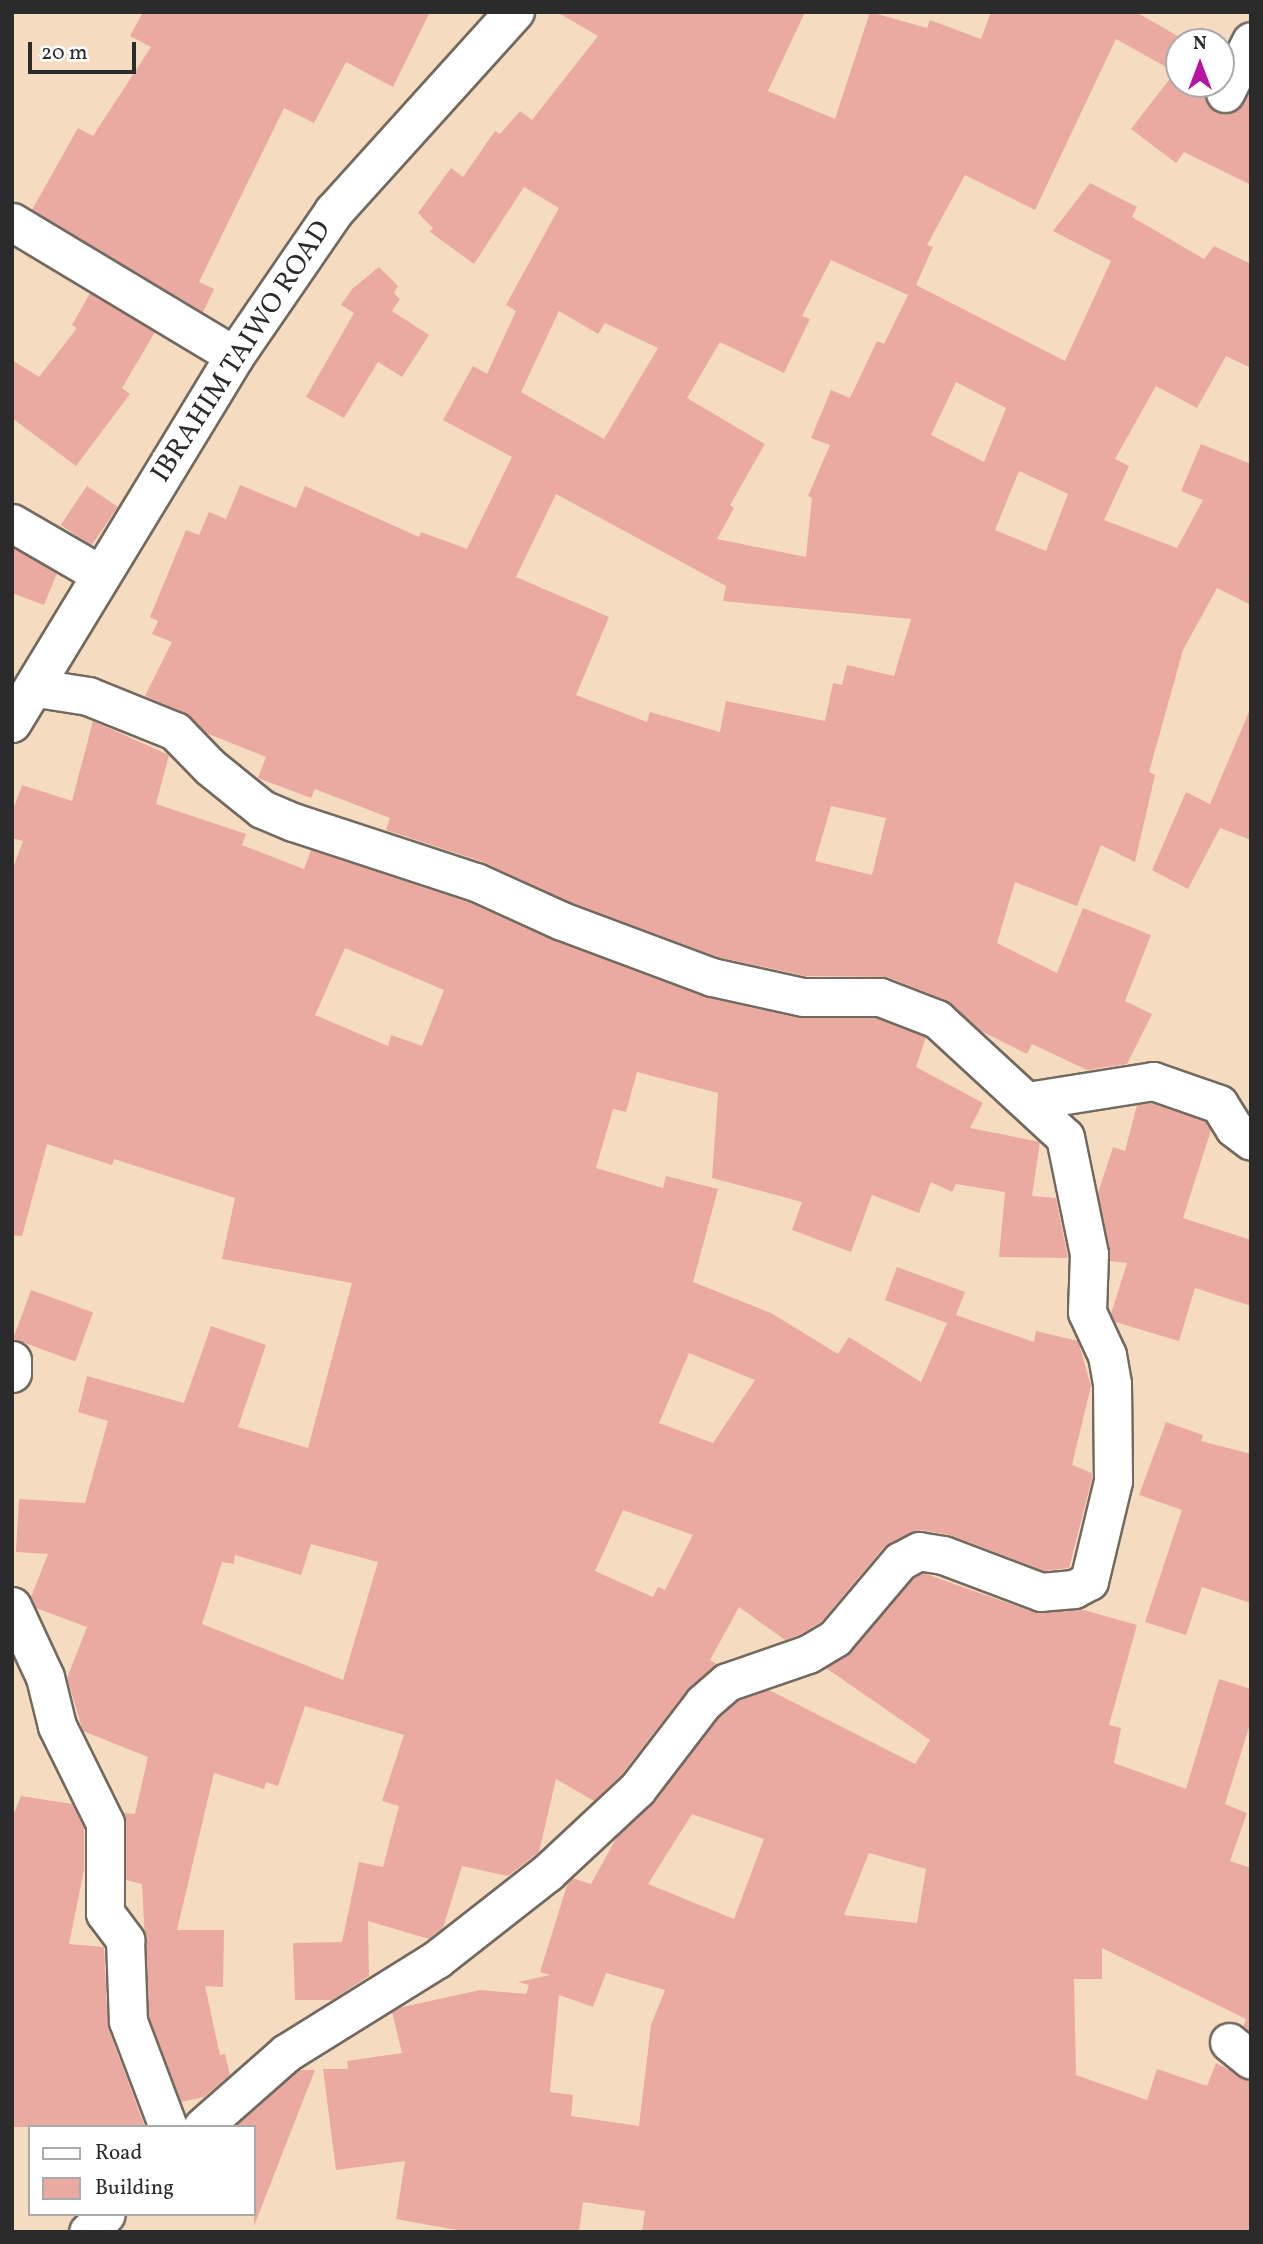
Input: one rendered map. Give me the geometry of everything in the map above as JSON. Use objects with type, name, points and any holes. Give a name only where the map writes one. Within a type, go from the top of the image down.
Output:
[{"type":"main road","name":"IBRAHIM TAIWO ROAD","points":[[12,723],[37,688],[100,574],[235,356],[334,212],[515,12]]},
{"type":"street","points":[[1235,73],[1251,41]]},
{"type":"street","points":[[12,222],[235,356]]},
{"type":"street","points":[[12,523],[100,574]]},
{"type":"street","points":[[37,688],[88,696],[175,731],[210,767],[262,809],[293,822],[475,882],[562,921],[712,977],[803,997],[880,998],[912,1006],[937,1019],[1065,1137],[1089,1254],[1087,1312],[1107,1355],[1112,1384],[1113,1481],[1089,1581],[1073,1589],[1041,1592],[943,1555],[919,1551],[900,1561],[835,1638],[808,1654],[727,1682],[703,1703],[638,1789],[548,1872],[437,1959],[286,2053],[204,2125]]},
{"type":"street","points":[[1028,1101],[1153,1081],[1219,1104],[1234,1128],[1251,1141]]},
{"type":"street","points":[[12,1360],[12,1373]]},
{"type":"street","points":[[12,1606],[45,1677],[57,1726],[105,1823],[105,1913],[125,1940],[128,2021],[167,2125]]},
{"type":"street","points":[[88,2232],[104,2216]]},
{"type":"building","points":[[143,12],[430,12],[393,87],[346,62],[314,123],[284,108],[199,282],[214,289],[203,312],[32,210],[78,128],[93,136],[151,47],[130,36]]},
{"type":"building","points":[[557,12],[805,12],[768,91],[835,119],[870,12],[927,28],[930,20],[981,39],[991,12],[1136,12],[1165,29],[1165,66],[1116,39],[1035,210],[965,175],[927,245],[933,247],[916,285],[1065,361],[1111,261],[1053,231],[1090,183],[1137,207],[1132,217],[1204,259],[1214,246],[1251,264],[1251,368],[1226,356],[1197,408],[1156,386],[1115,459],[1129,466],[1104,520],[1177,548],[1203,500],[1181,491],[1201,444],[1251,464],[1251,605],[1217,588],[1183,650],[1149,772],[1155,775],[1135,862],[1101,845],[1077,906],[1015,882],[997,943],[1057,973],[1083,908],[1151,935],[1125,1001],[1152,1014],[1127,1064],[1087,1070],[1032,1044],[1027,1054],[981,1031],[945,1000],[888,977],[805,976],[718,957],[570,902],[483,862],[386,830],[390,818],[315,789],[311,798],[258,778],[266,757],[206,733],[183,712],[145,696],[172,642],[152,634],[158,621],[150,617],[186,530],[199,535],[209,512],[226,519],[240,485],[296,508],[305,486],[419,537],[421,532],[467,549],[512,457],[443,420],[473,366],[487,374],[516,311],[506,305],[559,208],[524,187],[474,264],[430,232],[433,228],[418,213],[451,168],[463,177],[495,131],[500,134],[520,111],[532,120],[598,36]],"holes":[[[831,260],[908,295],[884,344],[877,341],[850,398],[831,390],[811,438],[830,445],[808,496],[812,498],[806,557],[717,539],[734,508],[730,505],[765,444],[687,398],[720,342],[784,373],[810,319],[802,316]],[[559,311],[598,334],[605,323],[658,348],[604,439],[521,392]],[[956,382],[1006,408],[984,462],[931,435]],[[1019,471],[1068,494],[1046,551],[995,530]],[[556,494],[726,586],[723,601],[911,619],[894,676],[847,665],[842,685],[833,683],[825,721],[726,701],[720,732],[650,712],[647,722],[576,695],[609,617],[516,577]],[[831,806],[886,818],[872,875],[815,861]]]},
{"type":"building","points":[[1165,85],[1165,98],[1206,98],[1215,111],[1236,111],[1251,88],[1251,185],[1184,152],[1176,163],[1131,129]]},
{"type":"building","points":[[379,267],[398,286],[394,293],[400,299],[392,311],[429,335],[402,377],[378,362],[344,418],[306,397],[354,313],[341,305],[352,289]]},
{"type":"building","points":[[90,293],[155,332],[122,388],[130,394],[76,466],[12,418],[12,360],[39,377],[77,328],[72,325]]},
{"type":"building","points":[[87,486],[118,507],[91,546],[61,525]]},
{"type":"building","points":[[12,547],[57,573],[44,605],[12,593]]},
{"type":"building","points":[[1251,707],[1251,840],[1220,828],[1188,889],[1152,870],[1186,792],[1210,804]]},
{"type":"building","points":[[93,721],[169,755],[156,804],[246,834],[242,845],[304,869],[311,850],[468,902],[555,941],[705,997],[799,1018],[876,1018],[926,1037],[916,1067],[983,1103],[970,1128],[1040,1142],[1032,1196],[1056,1198],[1068,1258],[999,1257],[1005,1192],[956,1184],[952,1192],[931,1182],[919,1213],[872,1195],[851,1252],[792,1230],[802,1202],[712,1178],[718,1093],[637,1072],[626,1112],[613,1109],[596,1168],[663,1188],[666,1176],[718,1189],[693,1282],[771,1313],[838,1354],[849,1337],[921,1382],[947,1323],[885,1300],[897,1267],[965,1292],[956,1315],[1034,1342],[1036,1331],[1078,1341],[1091,1386],[1072,1465],[1092,1473],[1092,1479],[1069,1568],[1044,1571],[950,1535],[922,1530],[884,1547],[821,1622],[799,1635],[785,1640],[739,1607],[710,1660],[717,1664],[687,1690],[621,1775],[594,1801],[556,1779],[539,1852],[508,1876],[462,1866],[443,1928],[429,1939],[368,1921],[369,1976],[332,2000],[295,2000],[293,1943],[342,1942],[359,1862],[383,1867],[399,1806],[382,1801],[404,1735],[305,1706],[278,1786],[266,1782],[264,1789],[214,1773],[177,1930],[224,1930],[223,1987],[205,1986],[220,2055],[225,2054],[230,2075],[204,2097],[181,2102],[149,2017],[142,1884],[126,1880],[123,1813],[135,1814],[148,1757],[83,1731],[67,1678],[87,1627],[36,1608],[31,1597],[48,1554],[16,1552],[19,1499],[85,1503],[108,1421],[78,1412],[87,1376],[184,1403],[211,1326],[266,1345],[238,1427],[308,1448],[352,1283],[222,1259],[235,1198],[114,1159],[112,1165],[47,1144],[22,1236],[12,1235],[12,871],[23,841],[12,838],[12,813],[22,785],[72,801]],"holes":[[[345,948],[444,990],[422,1046],[391,1035],[388,1046],[315,1015]],[[689,1353],[755,1380],[713,1443],[659,1423]],[[623,1510],[693,1535],[665,1590],[658,1587],[653,1597],[595,1571]],[[311,1544],[378,1562],[343,1680],[202,1624],[222,1562],[234,1564],[235,1555],[301,1575]]]},
{"type":"building","points":[[1151,1103],[1205,1121],[1211,1130],[1183,1218],[1251,1240],[1251,1306],[1195,1288],[1179,1341],[1115,1322],[1111,1314],[1127,1263],[1110,1261],[1098,1193],[1113,1147],[1125,1151],[1137,1105]]},
{"type":"building","points":[[31,1290],[93,1313],[75,1361],[13,1339]]},
{"type":"building","points":[[1166,1422],[1203,1435],[1201,1441],[1251,1454],[1251,1603],[1202,1587],[1186,1635],[1145,1622],[1182,1510],[1139,1495]]},
{"type":"building","points":[[923,1573],[1034,1612],[1080,1609],[1137,1625],[1109,1725],[1121,1728],[1114,1763],[1186,1789],[1219,1679],[1251,1689],[1251,1721],[1225,1804],[1247,1813],[1230,1861],[1251,1868],[1251,2033],[1243,2027],[1246,2019],[1102,1948],[1102,1979],[1074,1979],[1076,2075],[1147,2100],[1157,2069],[1207,2086],[1216,2063],[1251,2081],[1251,2232],[642,2232],[645,2211],[583,2202],[579,2232],[468,2232],[396,2219],[405,2161],[336,2170],[323,2069],[348,2069],[347,2061],[402,2053],[392,2012],[398,2008],[480,1990],[526,1994],[529,1985],[518,1982],[550,1975],[540,1972],[568,1882],[572,1878],[591,1884],[618,1835],[654,1802],[718,1717],[738,1701],[769,1690],[915,1764],[930,1740],[826,1668],[851,1652],[913,1578]],"holes":[[[692,1814],[764,1839],[734,1919],[648,1884]],[[869,1853],[926,1869],[917,1923],[844,1915]],[[606,1973],[665,1990],[651,2025],[639,2126],[571,2116],[573,2095],[550,2092],[559,1995],[593,2007]]]},
{"type":"building","points":[[21,1796],[72,1804],[84,1828],[84,1870],[69,1944],[104,1947],[108,2028],[144,2125],[12,2127],[12,1818]]},
{"type":"building","points":[[298,2070],[315,2070],[254,2226],[256,2125],[236,2125]]}]
